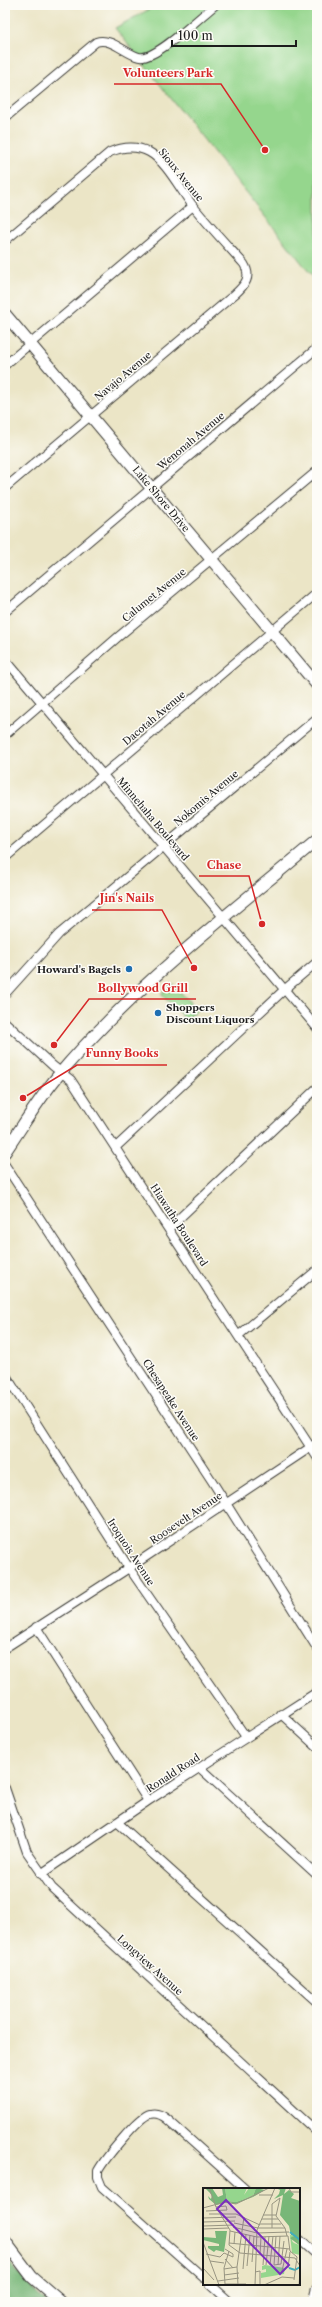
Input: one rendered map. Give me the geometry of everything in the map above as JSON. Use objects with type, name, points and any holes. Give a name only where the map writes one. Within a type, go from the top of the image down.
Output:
[{"type":"street","points":[[5,118],[96,42],[101,40],[109,42],[139,57],[145,57],[166,46],[215,5]]},
{"type":"street","name":"Sioux Avenue","points":[[5,241],[110,152],[121,148],[138,148],[153,154],[193,206],[244,264],[248,275]]},
{"type":"street","points":[[5,365],[193,206]]},
{"type":"street","name":"Navajo Avenue","points":[[5,488],[235,294],[245,285],[248,275]]},
{"type":"street","name":"Lake Shore Drive","points":[[5,314],[317,685]]},
{"type":"street","name":"Wenonah Avenue","points":[[5,612],[317,348]]},
{"type":"street","name":"Calumet Avenue","points":[[5,735],[42,702],[317,471]]},
{"type":"street","name":"Dacotah Avenue","points":[[5,858],[317,594]]},
{"type":"street","name":"Minnehaha Boulevard","points":[[5,659],[317,1028]]},
{"type":"street","name":"Nokomis Avenue","points":[[5,994],[60,934],[317,718]]},
{"type":"street","points":[[5,1152],[61,1073],[117,1014],[224,918],[317,840]]},
{"type":"street","points":[[116,1147],[284,990],[317,962]]},
{"type":"street","name":"Hiawatha Boulevard","points":[[5,1022],[61,1073],[71,1080],[239,1336],[314,1446],[317,1457]]},
{"type":"street","points":[[169,1228],[317,1088]]},
{"type":"street","name":"Chesapeake Avenue","points":[[5,1164],[226,1504],[317,1648]]},
{"type":"street","points":[[239,1336],[317,1270]]},
{"type":"street","name":"Iroquois Avenue","points":[[5,1374],[129,1568],[246,1737]]},
{"type":"street","name":"Roosevelt Avenue","points":[[5,1648],[314,1446]]},
{"type":"street","points":[[36,1628],[148,1801]]},
{"type":"street","name":"Ronald Road","points":[[41,1874],[148,1801],[317,1692]]},
{"type":"street","points":[[281,1714],[317,1747]]},
{"type":"street","points":[[200,1768],[317,1875]]},
{"type":"street","name":"Longview Avenue","points":[[5,1788],[27,1852],[41,1874],[66,1903],[317,2132]]},
{"type":"street","points":[[117,1822],[317,2002]]},
{"type":"street","points":[[203,2277],[102,2186],[98,2177],[98,2171],[144,2116],[155,2113],[161,2115],[244,2188]]},
{"type":"street","points":[[300,2240],[317,2255]]},
{"type":"street","points":[[5,2241],[32,2277],[62,2302]]},
{"type":"street","points":[[211,2285],[230,2302]]},
{"type":"street","points":[[314,2302],[317,2290]]},
{"type":"green space","points":[[157,5],[317,5],[317,282],[115,28]]},
{"type":"green space","points":[[172,983],[197,1010],[186,1020],[161,994]]},
{"type":"green space","points":[[5,2258],[39,2296],[49,2302],[5,2302]]},
{"type":"place","name":"Volunteers Park","points":[[265,150]]},
{"type":"place","name":"Chase","points":[[262,924]]},
{"type":"place","name":"Jin's Nails","points":[[194,968]]},
{"type":"place","name":"Howard's Bagels","points":[[129,969]]},
{"type":"place","name":"Shoppers Discount Liquors","points":[[158,1013]]},
{"type":"place","name":"Bollywood Grill","points":[[54,1045]]},
{"type":"place","name":"Funny Books","points":[[23,1098]]}]
